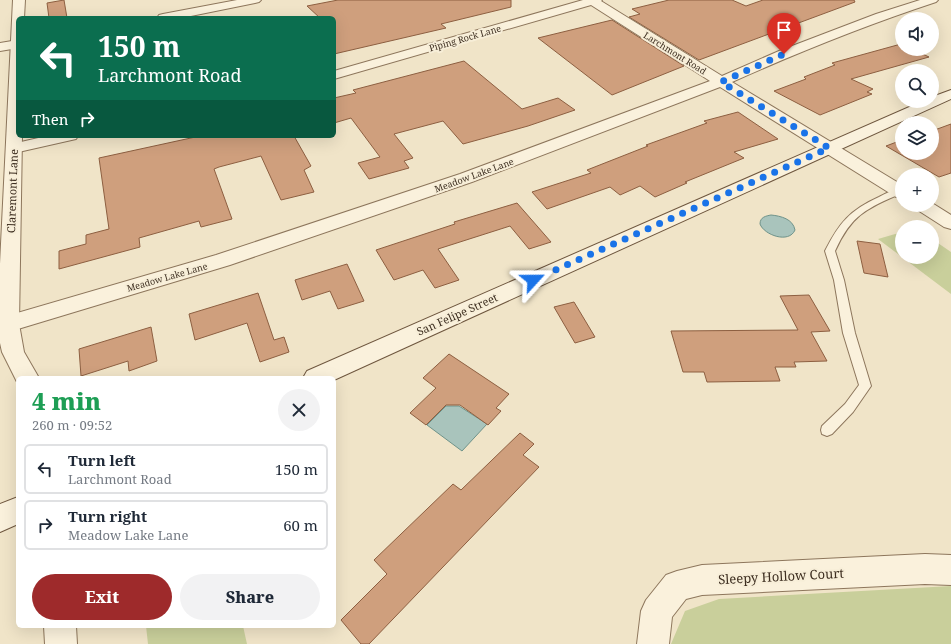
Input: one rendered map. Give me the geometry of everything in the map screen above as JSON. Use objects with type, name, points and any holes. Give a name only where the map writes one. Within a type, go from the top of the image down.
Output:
[{"type":"street","name":"Claremont Lane","points":[[17,16],[19,0]]},
{"type":"street","points":[[173,16],[255,0]]},
{"type":"street","name":"Larchmont Road","points":[[593,0],[721,82],[895,189]]},
{"type":"street","name":"Piping Rock Lane","points":[[336,74],[394,59],[593,0]]},
{"type":"street","name":"Meadow Lake Lane","points":[[8,324],[223,260],[444,186],[595,131],[721,82],[784,54],[932,0]]},
{"type":"street","name":"Claremont Lane","points":[[16,19],[12,45],[14,148],[8,324],[13,352],[26,376]]},
{"type":"street","name":"San Felipe Street","points":[[319,376],[951,94]]},
{"type":"street","points":[[14,148],[61,138]]},
{"type":"street","points":[[933,212],[951,223]]},
{"type":"street","points":[[0,518],[16,511]]},
{"type":"street","name":"Sleepy Hollow Court","points":[[653,644],[658,611],[677,586],[702,580],[920,569],[951,570]]},
{"type":"street","points":[[60,628],[61,644]]},
{"type":"lane","points":[[827,430],[849,408],[865,386],[849,333],[839,280],[830,251],[841,228],[853,215],[877,201],[895,194]]},
{"type":"green space","points":[[895,234],[895,252],[878,239]]},
{"type":"green space","points":[[939,244],[951,252],[951,294],[911,264],[939,264]]},
{"type":"green space","points":[[951,586],[951,644],[671,644],[685,611],[719,599]]},
{"type":"green space","points":[[146,628],[243,628],[247,644],[148,644]]},
{"type":"water","points":[[771,215],[782,217],[792,223],[795,230],[792,234],[788,237],[782,237],[766,232],[760,224],[761,220],[764,217]]},
{"type":"water","points":[[446,406],[459,406],[487,424],[462,451],[427,425]]},
{"type":"building","points":[[64,0],[67,16],[49,16],[47,3]]},
{"type":"building","points":[[338,0],[511,0],[511,7],[441,24],[446,28],[336,54],[336,16],[318,16],[307,6]]},
{"type":"building","points":[[669,0],[732,0],[746,6],[763,0],[854,0],[855,2],[699,60],[629,17],[640,14],[632,9]]},
{"type":"building","points":[[612,20],[684,66],[612,95],[538,38]]},
{"type":"building","points":[[895,46],[895,56],[929,57],[904,64],[895,64],[895,67],[851,79],[873,89],[867,92],[872,94],[820,115],[774,91],[806,79],[804,77],[835,65],[832,63]]},
{"type":"building","points":[[464,61],[522,109],[558,98],[575,110],[528,126],[463,144],[443,121],[394,134],[413,158],[404,161],[409,168],[369,179],[358,163],[380,157],[351,118],[336,122],[336,98],[356,93],[353,90]]},
{"type":"building","points":[[738,112],[778,139],[734,152],[744,158],[685,182],[687,183],[655,197],[640,186],[620,195],[610,187],[547,209],[532,192],[591,173],[587,170],[648,146],[646,145],[707,123],[704,121]]},
{"type":"building","points":[[951,124],[951,173],[939,177],[939,168],[924,168],[910,160],[939,160],[939,128]]},
{"type":"building","points":[[191,138],[295,138],[311,166],[304,170],[314,192],[281,200],[261,156],[219,167],[214,169],[232,219],[201,227],[199,221],[139,238],[140,247],[59,269],[59,251],[86,244],[86,235],[109,229],[99,158]]},
{"type":"building","points":[[895,143],[895,151],[886,146]]},
{"type":"building","points":[[517,203],[551,242],[529,249],[510,226],[438,249],[459,280],[435,288],[423,270],[394,280],[376,250],[455,224],[454,222]]},
{"type":"building","points":[[857,241],[880,244],[888,277],[864,273]]},
{"type":"building","points":[[347,264],[364,301],[338,309],[330,291],[302,300],[295,280]]},
{"type":"building","points":[[258,293],[274,340],[284,337],[289,352],[260,362],[247,323],[195,340],[189,314]]},
{"type":"building","points":[[809,295],[830,331],[811,332],[827,361],[794,362],[796,367],[775,367],[780,381],[707,382],[704,372],[683,372],[671,331],[798,330],[780,296]]},
{"type":"building","points":[[574,302],[595,337],[575,343],[554,307]]},
{"type":"building","points":[[151,327],[157,361],[129,371],[128,361],[81,376],[79,349]]},
{"type":"building","points":[[449,354],[509,394],[496,408],[501,411],[488,425],[460,405],[446,405],[426,425],[410,413],[436,388],[423,378]]},
{"type":"building","points":[[520,433],[534,444],[523,455],[539,467],[369,644],[361,644],[341,620],[387,574],[374,560],[453,484],[461,490]]},
{"type":"route","points":[[533,280],[829,148],[721,82],[784,54]]}]
